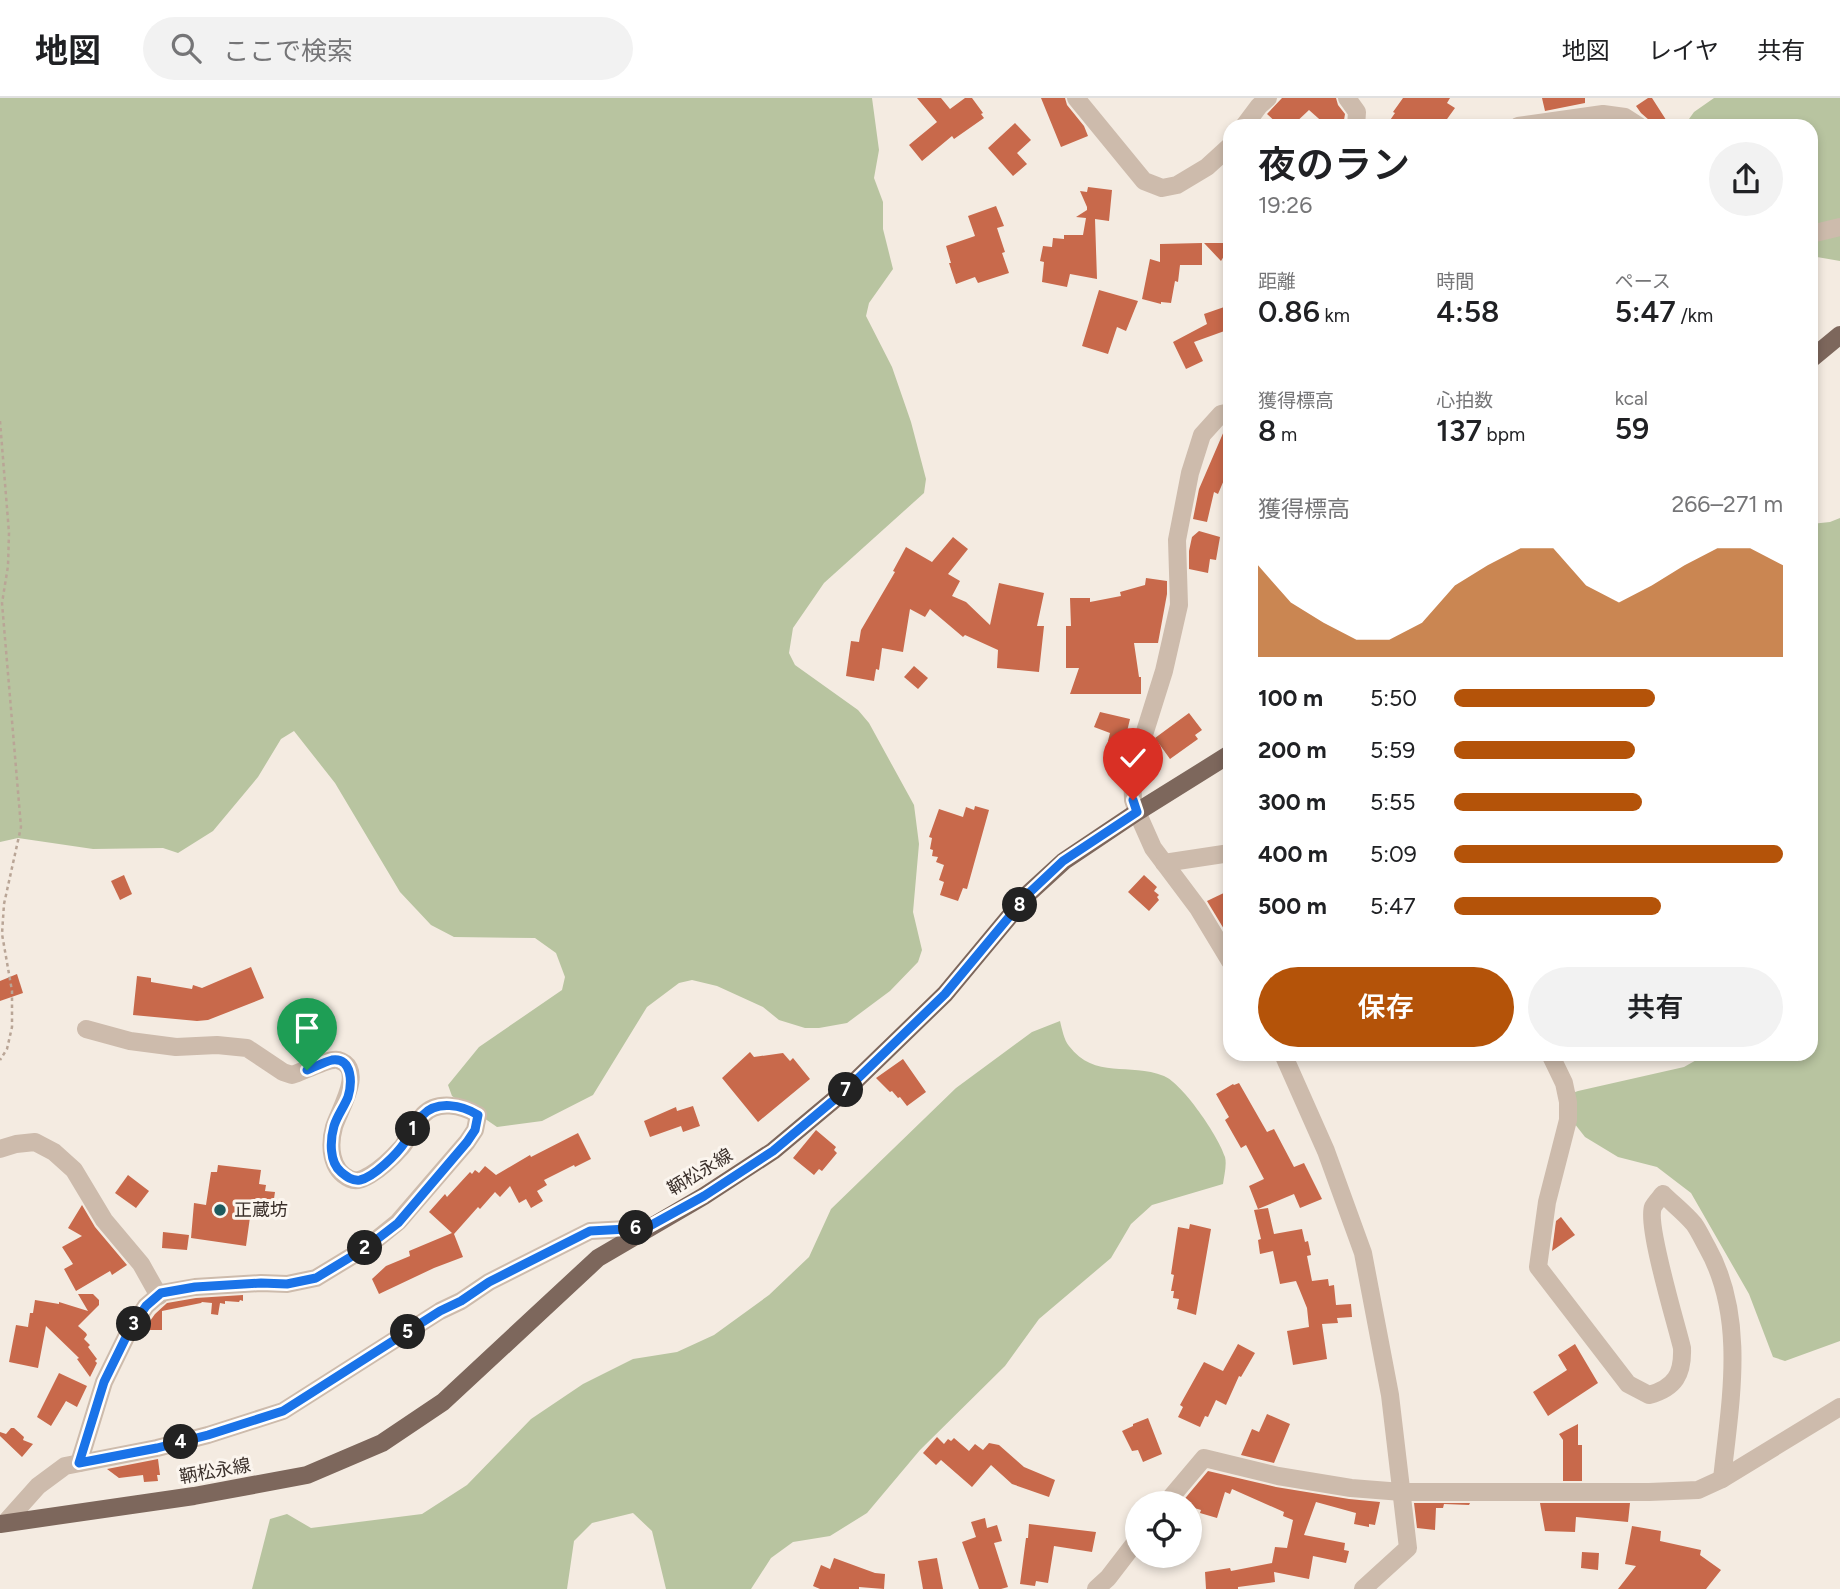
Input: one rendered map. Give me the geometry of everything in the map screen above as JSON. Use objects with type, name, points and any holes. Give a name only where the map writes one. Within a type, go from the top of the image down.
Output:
[{"type":"main road","points":[[1818,353],[1840,335]]},
{"type":"main road","name":"鞆松永線","points":[[3,1523],[194,1496],[307,1475],[382,1443],[443,1402],[598,1258],[704,1196],[773,1151],[826,1107],[945,994],[1029,893],[1063,861],[1223,758]]},
{"type":"street","points":[[1076,98],[1143,181],[1161,188],[1177,185],[1207,167],[1223,152]]},
{"type":"street","points":[[1249,119],[1268,98]]},
{"type":"street","points":[[1347,98],[1357,112],[1356,119]]},
{"type":"street","points":[[1568,119],[1603,114],[1628,119]]},
{"type":"street","points":[[1818,232],[1840,227]]},
{"type":"street","points":[[1223,414],[1202,435],[1190,473],[1177,540],[1179,605],[1164,671],[1132,774],[1133,800],[1153,848],[1198,908],[1223,949]]},
{"type":"street","points":[[1164,863],[1223,854]]},
{"type":"street","points":[[79,1463],[104,1382],[128,1333],[146,1306],[161,1293],[195,1287],[287,1284],[316,1278],[367,1247],[398,1223],[467,1142],[475,1130],[478,1115],[467,1108],[450,1105],[434,1108],[423,1114],[404,1145],[379,1169],[361,1180],[350,1179],[336,1168],[332,1154],[334,1127],[348,1095],[350,1071],[338,1060],[330,1060],[292,1075],[247,1048],[216,1045],[176,1047],[130,1041],[86,1029]]},
{"type":"street","points":[[1286,1061],[1326,1151],[1363,1253],[1390,1395],[1408,1548],[1363,1589]]},
{"type":"street","points":[[1553,1061],[1564,1083],[1568,1120],[1547,1202],[1538,1267],[1628,1384],[1648,1395],[1661,1392],[1679,1376],[1682,1348],[1655,1242],[1653,1206],[1663,1194],[1695,1225],[1713,1257],[1724,1286],[1732,1326],[1732,1382],[1722,1479]]},
{"type":"street","points":[[0,1149],[16,1143],[35,1142],[54,1152],[74,1170],[104,1220],[141,1264],[159,1296]]},
{"type":"street","points":[[3,1523],[38,1486],[65,1466],[157,1448],[283,1411],[489,1282],[579,1236],[590,1231],[646,1228]]},
{"type":"street","points":[[1176,1491],[1204,1458],[1302,1480],[1351,1488],[1402,1492],[1698,1490],[1722,1479],[1840,1407]]},
{"type":"street","points":[[1096,1589],[1125,1556]]},
{"type":"path","points":[[0,421],[9,533],[8,566],[2,603],[13,749],[21,813],[21,827],[4,904],[2,934],[12,991],[12,1027],[7,1049],[0,1060]]},
{"type":"green space","points":[[0,98],[872,98],[879,150],[874,178],[883,202],[883,229],[893,269],[869,303],[866,316],[892,367],[911,422],[926,479],[924,493],[824,583],[793,628],[789,653],[795,665],[858,710],[869,723],[914,805],[919,844],[913,912],[922,950],[918,962],[890,991],[847,1023],[805,1028],[779,1020],[763,1007],[717,986],[692,980],[679,983],[647,1007],[593,1095],[542,1121],[497,1127],[452,1096],[448,1085],[479,1047],[562,990],[565,977],[556,953],[535,938],[454,937],[431,925],[400,892],[335,783],[294,731],[281,739],[258,777],[213,831],[178,853],[163,848],[93,849],[18,838],[0,842]]},
{"type":"green space","points":[[1714,98],[1840,98],[1840,261],[1818,257],[1818,119],[1689,119],[1694,112]]},
{"type":"green space","points":[[1840,518],[1840,1341],[1785,1361],[1773,1357],[1749,1294],[1691,1193],[1657,1167],[1618,1157],[1585,1137],[1560,1105],[1567,1095],[1578,1091],[1684,1067],[1695,1061],[1818,1061],[1818,523]]},
{"type":"green space","points":[[1060,1021],[1069,1046],[1090,1063],[1101,1067],[1151,1072],[1164,1076],[1181,1089],[1208,1125],[1221,1148],[1226,1160],[1223,1184],[1152,1205],[1131,1224],[1111,1258],[1039,1319],[1005,1366],[920,1450],[867,1513],[830,1536],[793,1542],[771,1558],[751,1589],[666,1589],[652,1531],[633,1513],[592,1523],[574,1541],[567,1589],[252,1589],[270,1519],[287,1514],[311,1528],[422,1514],[467,1485],[531,1419],[583,1384],[633,1359],[677,1352],[714,1335],[769,1295],[809,1257],[831,1209],[956,1088],[1032,1032]]},
{"type":"building","points":[[917,98],[941,98],[950,109],[965,98],[972,98],[984,118],[954,139],[952,136],[922,161],[909,145],[937,122]]},
{"type":"building","points":[[1041,98],[1065,98],[1088,136],[1061,147]]},
{"type":"building","points":[[1282,98],[1336,98],[1345,114],[1344,119],[1319,119],[1309,110],[1299,119],[1272,119],[1267,114]]},
{"type":"building","points":[[1403,98],[1450,98],[1447,103],[1455,108],[1447,119],[1391,119],[1395,113],[1393,112]]},
{"type":"building","points":[[1542,98],[1585,98],[1585,103],[1545,111]]},
{"type":"building","points":[[1652,98],[1666,119],[1648,119],[1636,106]]},
{"type":"building","points":[[1015,123],[1031,140],[1017,153],[1027,164],[1013,176],[988,148]]},
{"type":"building","points":[[1088,187],[1112,190],[1109,221],[1095,219],[1097,279],[1070,274],[1067,287],[1042,282],[1044,262],[1040,261],[1043,246],[1052,247],[1053,238],[1083,235],[1086,218],[1076,217],[1087,210],[1080,191],[1087,192]]},
{"type":"building","points":[[996,206],[1004,226],[997,228],[1009,273],[978,283],[975,277],[956,284],[946,246],[975,236],[968,216]]},
{"type":"building","points":[[1202,243],[1202,265],[1180,265],[1171,303],[1161,304],[1142,299],[1150,259],[1160,262],[1160,244]]},
{"type":"building","points":[[1204,243],[1223,243],[1221,261]]},
{"type":"building","points":[[1099,290],[1138,301],[1126,331],[1117,327],[1108,354],[1082,346]]},
{"type":"building","points":[[1223,307],[1223,332],[1194,342],[1203,361],[1186,369],[1173,342],[1207,324],[1204,314]]},
{"type":"building","points":[[1223,433],[1223,482],[1218,494],[1214,492],[1207,522],[1193,519],[1199,489]]},
{"type":"building","points":[[1199,531],[1220,537],[1216,560],[1210,559],[1208,573],[1189,569],[1192,537]]},
{"type":"building","points":[[953,537],[968,549],[948,574],[960,581],[952,596],[966,602],[990,625],[999,583],[1044,593],[1037,626],[1044,626],[1039,672],[997,668],[998,650],[965,635],[963,637],[930,609],[925,617],[910,609],[903,652],[882,648],[879,670],[876,669],[874,681],[846,676],[851,641],[859,642],[861,630],[895,572],[893,571],[906,547],[932,562]]},
{"type":"building","points":[[1146,578],[1167,581],[1167,594],[1158,643],[1134,643],[1141,677],[1141,694],[1070,694],[1079,668],[1066,668],[1066,626],[1071,626],[1070,598],[1090,598],[1090,602],[1121,596],[1120,592],[1145,585]]},
{"type":"building","points":[[914,666],[928,678],[918,689],[904,677]]},
{"type":"building","points":[[1100,712],[1130,719],[1124,744],[1108,741],[1110,733],[1094,727]]},
{"type":"building","points":[[1189,713],[1202,730],[1195,735],[1198,739],[1170,759],[1155,738]]},
{"type":"building","points":[[975,806],[989,810],[967,889],[963,888],[958,901],[940,895],[944,882],[939,880],[944,865],[936,862],[938,857],[932,856],[932,838],[929,837],[939,809],[963,817],[966,807],[974,810]]},
{"type":"building","points":[[124,875],[132,894],[120,900],[111,881]]},
{"type":"building","points":[[1144,875],[1157,887],[1154,891],[1159,895],[1159,900],[1149,911],[1128,892]]},
{"type":"building","points":[[1223,893],[1223,927],[1207,901]]},
{"type":"building","points":[[251,967],[264,998],[208,1020],[133,1015],[137,976],[151,978],[151,982],[192,989],[193,985],[202,988]]},
{"type":"building","points":[[17,974],[23,993],[0,1001],[0,981]]},
{"type":"building","points":[[750,1052],[754,1057],[783,1053],[790,1061],[793,1058],[810,1079],[758,1122],[722,1078]]},
{"type":"building","points":[[903,1059],[926,1092],[907,1106],[876,1078]]},
{"type":"building","points":[[1239,1083],[1267,1132],[1274,1129],[1294,1167],[1304,1163],[1322,1199],[1300,1208],[1294,1194],[1258,1209],[1249,1186],[1264,1179],[1246,1145],[1241,1148],[1225,1120],[1229,1117],[1216,1094]]},
{"type":"building","points":[[693,1106],[700,1126],[683,1132],[681,1126],[650,1137],[644,1121],[676,1107],[677,1111]]},
{"type":"building","points":[[816,1130],[836,1147],[834,1150],[837,1153],[822,1171],[819,1169],[814,1175],[793,1158]]},
{"type":"building","points":[[578,1133],[591,1159],[544,1180],[547,1185],[537,1191],[543,1201],[531,1208],[526,1199],[519,1203],[510,1186],[500,1197],[495,1192],[454,1234],[463,1257],[379,1294],[372,1279],[386,1266],[410,1256],[409,1251],[452,1233],[429,1212],[470,1172],[472,1174],[475,1170],[479,1173],[485,1166],[496,1175],[530,1155],[531,1157]]},
{"type":"building","points":[[218,1165],[261,1170],[259,1184],[266,1185],[265,1191],[275,1192],[272,1212],[251,1210],[246,1246],[191,1238],[194,1203],[206,1205],[211,1172],[217,1172]]},
{"type":"building","points":[[128,1175],[149,1191],[136,1208],[115,1193]]},
{"type":"building","points":[[82,1205],[95,1227],[127,1265],[112,1275],[110,1271],[76,1291],[64,1269],[73,1264],[62,1247],[82,1236],[68,1228]]},
{"type":"building","points":[[1268,1208],[1274,1234],[1302,1229],[1311,1255],[1307,1256],[1312,1281],[1328,1279],[1329,1286],[1334,1285],[1336,1305],[1351,1304],[1352,1317],[1337,1318],[1338,1323],[1322,1324],[1327,1359],[1293,1365],[1287,1331],[1309,1327],[1307,1308],[1296,1281],[1280,1284],[1273,1251],[1260,1254],[1258,1240],[1261,1239],[1254,1210]]},
{"type":"building","points":[[1561,1217],[1575,1235],[1552,1251],[1556,1221]]},
{"type":"building","points":[[1190,1224],[1211,1229],[1196,1315],[1177,1309],[1179,1299],[1173,1298],[1174,1291],[1171,1291],[1178,1227],[1189,1229]]},
{"type":"building","points":[[163,1232],[189,1235],[187,1250],[162,1248]]},
{"type":"building","points":[[78,1294],[93,1294],[99,1300],[99,1305],[78,1326],[86,1333],[84,1339],[97,1359],[90,1377],[77,1359],[79,1358],[46,1326],[38,1368],[9,1362],[16,1325],[28,1327],[35,1300],[59,1302],[88,1311]]},
{"type":"building","points":[[243,1295],[243,1301],[220,1303],[218,1315],[211,1314],[212,1303],[202,1302],[162,1311],[162,1330],[145,1328],[167,1303]]},
{"type":"building","points":[[1238,1344],[1255,1353],[1241,1377],[1239,1376],[1226,1405],[1216,1400],[1200,1427],[1178,1417],[1183,1407],[1180,1405],[1204,1362],[1223,1371]]},
{"type":"building","points":[[1575,1344],[1598,1383],[1548,1416],[1533,1392],[1567,1370],[1558,1355]]},
{"type":"building","points":[[59,1373],[87,1386],[77,1407],[66,1401],[51,1426],[37,1417]]},
{"type":"building","points":[[1267,1414],[1290,1424],[1274,1463],[1241,1455],[1252,1429],[1259,1432]]},
{"type":"building","points":[[1148,1418],[1162,1454],[1143,1462],[1138,1450],[1132,1451],[1122,1431]]},
{"type":"building","points":[[1578,1424],[1578,1445],[1582,1445],[1582,1481],[1563,1481],[1563,1440],[1559,1434]]},
{"type":"building","points":[[11,1428],[24,1437],[23,1440],[33,1444],[22,1457],[0,1436],[0,1432],[6,1434]]},
{"type":"building","points":[[937,1437],[944,1444],[948,1439],[951,1441],[954,1438],[969,1451],[975,1444],[983,1450],[989,1443],[999,1445],[1024,1467],[1055,1480],[1049,1497],[1012,1484],[991,1465],[972,1487],[941,1460],[936,1465],[923,1453]]},
{"type":"building","points":[[158,1459],[158,1481],[144,1482],[143,1475],[119,1478],[107,1469]]},
{"type":"building","points":[[1208,1471],[1276,1487],[1380,1502],[1375,1525],[1369,1524],[1369,1527],[1354,1524],[1356,1513],[1316,1502],[1304,1535],[1345,1543],[1344,1550],[1349,1551],[1346,1563],[1313,1556],[1309,1579],[1274,1572],[1275,1582],[1238,1589],[1206,1589],[1205,1572],[1230,1568],[1231,1571],[1272,1563],[1275,1547],[1287,1548],[1293,1520],[1283,1516],[1284,1512],[1232,1489],[1230,1494],[1225,1492],[1217,1518],[1202,1514],[1202,1491],[1191,1491]]},
{"type":"building","points":[[1414,1503],[1470,1503],[1444,1504],[1443,1508],[1436,1508],[1435,1530],[1417,1528]]},
{"type":"building","points":[[1540,1503],[1630,1503],[1628,1522],[1576,1517],[1575,1532],[1545,1531]]},
{"type":"building","points":[[985,1518],[987,1528],[997,1525],[1002,1541],[994,1543],[1008,1587],[1001,1589],[979,1589],[962,1542],[976,1537],[971,1522]]},
{"type":"building","points":[[1029,1524],[1096,1532],[1092,1552],[1054,1546],[1048,1583],[1036,1581],[1035,1586],[1020,1584]]},
{"type":"building","points":[[1632,1526],[1661,1531],[1660,1541],[1701,1550],[1700,1555],[1721,1570],[1706,1589],[1618,1589],[1636,1566],[1625,1564]]},
{"type":"building","points":[[1582,1552],[1599,1553],[1598,1570],[1581,1568]]},
{"type":"building","points":[[834,1558],[885,1574],[884,1589],[820,1589],[813,1586],[821,1565],[830,1569]]},
{"type":"building","points":[[937,1558],[943,1589],[923,1589],[918,1561]]},
{"type":"place","name":"正蔵坊","points":[[220,1210]]},
{"type":"route","points":[[307,1070],[330,1060],[338,1060],[350,1071],[348,1095],[334,1127],[332,1154],[336,1168],[350,1179],[361,1180],[379,1169],[404,1145],[423,1114],[434,1108],[450,1105],[467,1108],[478,1115],[475,1130],[452,1162],[398,1223],[367,1247],[316,1278],[287,1284],[195,1287],[161,1293],[146,1306],[128,1333],[104,1382],[79,1463],[157,1448],[283,1411],[489,1282],[590,1231],[646,1228],[704,1196],[773,1151],[847,1089],[945,994],[1029,893],[1063,861],[1137,812],[1133,800]]}]
